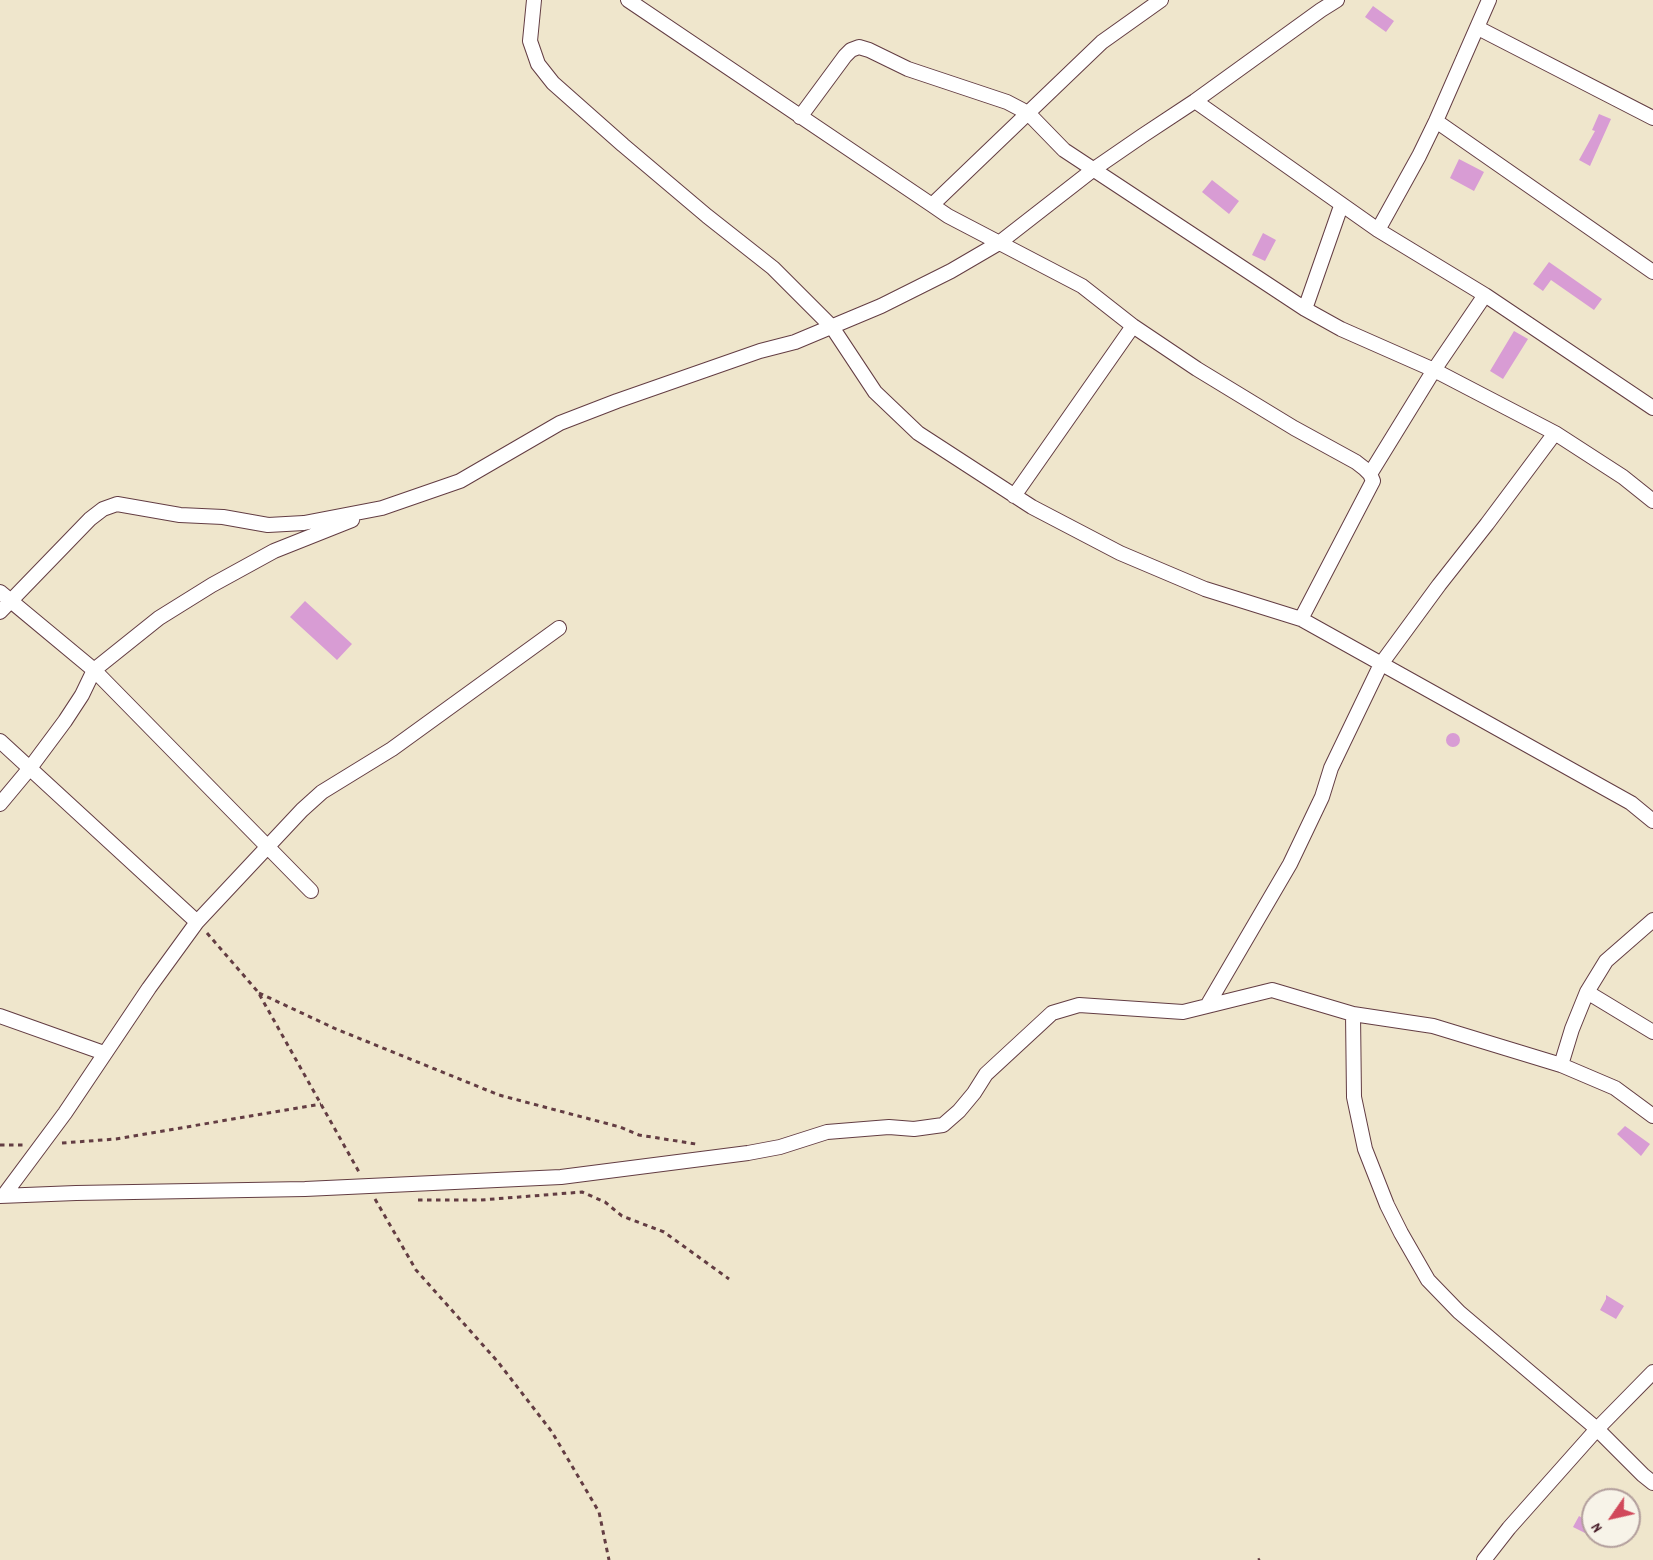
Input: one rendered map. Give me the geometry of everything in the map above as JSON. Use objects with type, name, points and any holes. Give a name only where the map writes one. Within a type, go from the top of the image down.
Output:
[{"type":"street","points":[[534,0],[530,41],[538,64],[553,83],[665,181],[773,268],[832,327],[875,392],[918,433],[1032,507],[1120,553],[1205,589],[1301,619],[1631,803],[1653,821]]},
{"type":"street","points":[[628,0],[932,205],[1082,286],[1134,326],[1197,369],[1294,428],[1356,462],[1370,474],[1372,481],[1301,619]]},
{"type":"street","points":[[932,205],[1102,42],[1161,0]]},
{"type":"street","points":[[0,804],[65,721],[82,695],[94,670],[159,618],[241,568],[274,551],[382,508],[460,481],[560,423],[760,351],[795,342],[881,306],[951,271],[999,243],[1094,170],[1337,0]]},
{"type":"street","points":[[1378,230],[1436,121],[1489,0]]},
{"type":"street","points":[[1478,28],[1653,118]]},
{"type":"street","points":[[800,117],[844,57],[851,50],[859,47],[908,69],[1007,102],[1028,113],[1064,150],[1305,309],[1341,329],[1434,370],[1555,433],[1623,477],[1653,501]]},
{"type":"street","points":[[1195,101],[1341,206],[1485,295],[1653,408]]},
{"type":"street","points":[[1436,121],[1653,272]]},
{"type":"street","points":[[1305,309],[1341,206]]},
{"type":"street","points":[[1370,474],[1434,370],[1485,295]]},
{"type":"street","points":[[1014,496],[1134,326]]},
{"type":"street","points":[[1207,1006],[1290,864],[1322,797],[1331,768],[1381,664],[1555,433]]},
{"type":"street","points":[[0,612],[5,596],[90,519],[103,509],[117,504],[180,515],[223,517],[268,525],[304,523],[382,508]]},
{"type":"street","points":[[5,596],[94,670],[311,891]]},
{"type":"street","points":[[2,1196],[65,1113],[104,1053],[197,922],[312,800],[321,792],[392,749],[559,628]]},
{"type":"street","points":[[0,741],[197,922]]},
{"type":"street","points":[[1561,1065],[1587,992],[1606,961],[1653,920]]},
{"type":"street","points":[[2,1196],[305,1189],[561,1177],[748,1153],[780,1147],[827,1132],[888,1127],[914,1129],[943,1125],[959,1111],[986,1074],[1052,1013],[1079,1005],[1182,1012],[1272,990],[1353,1014],[1433,1026],[1561,1065],[1615,1088],[1653,1116]]},
{"type":"street","points":[[1587,992],[1653,1032]]},
{"type":"street","points":[[1353,1014],[1354,1097],[1365,1149],[1387,1205],[1428,1280],[1459,1312],[1597,1429],[1653,1483]]},
{"type":"street","points":[[0,1016],[104,1053]]},
{"type":"street","points":[[1484,1560],[1509,1528],[1597,1429],[1653,1372]]},
{"type":"path","points":[[197,922],[258,992],[416,1270],[498,1362],[552,1432],[599,1512],[609,1560]]},
{"type":"path","points":[[258,992],[336,1029],[499,1095],[620,1126],[639,1135],[705,1146]]},
{"type":"path","points":[[0,1145],[42,1145],[116,1139],[321,1104]]},
{"type":"path","points":[[410,1200],[481,1200],[582,1192],[605,1202],[622,1216],[664,1232],[729,1279]]},
{"type":"path","points":[[375,1200],[387,1200]]},
{"type":"building","points":[[1373,6],[1394,21],[1386,32],[1365,17]]},
{"type":"building","points":[[1599,114],[1611,119],[1590,166],[1579,160],[1595,131],[1592,130]]},
{"type":"building","points":[[1459,159],[1484,172],[1474,191],[1450,178]]},
{"type":"building","points":[[1212,180],[1239,201],[1229,214],[1202,192]]},
{"type":"building","points":[[1263,233],[1276,240],[1265,261],[1252,255]]},
{"type":"building","points":[[1549,262],[1602,299],[1594,310],[1551,280],[1543,291],[1533,284]]},
{"type":"building","points":[[1514,331],[1528,339],[1503,379],[1490,371]]},
{"type":"building","points":[[305,601],[352,644],[337,660],[290,617]]},
{"type":"building","points":[[1450,733],[1456,733],[1460,740],[1456,747],[1450,747],[1446,743],[1446,737]]},
{"type":"building","points":[[1625,1126],[1650,1144],[1641,1156],[1617,1134]]},
{"type":"building","points":[[1606,1295],[1624,1306],[1616,1319],[1600,1310]]},
{"type":"building","points":[[1579,1516],[1581,1517],[1581,1531],[1573,1527]]}]
